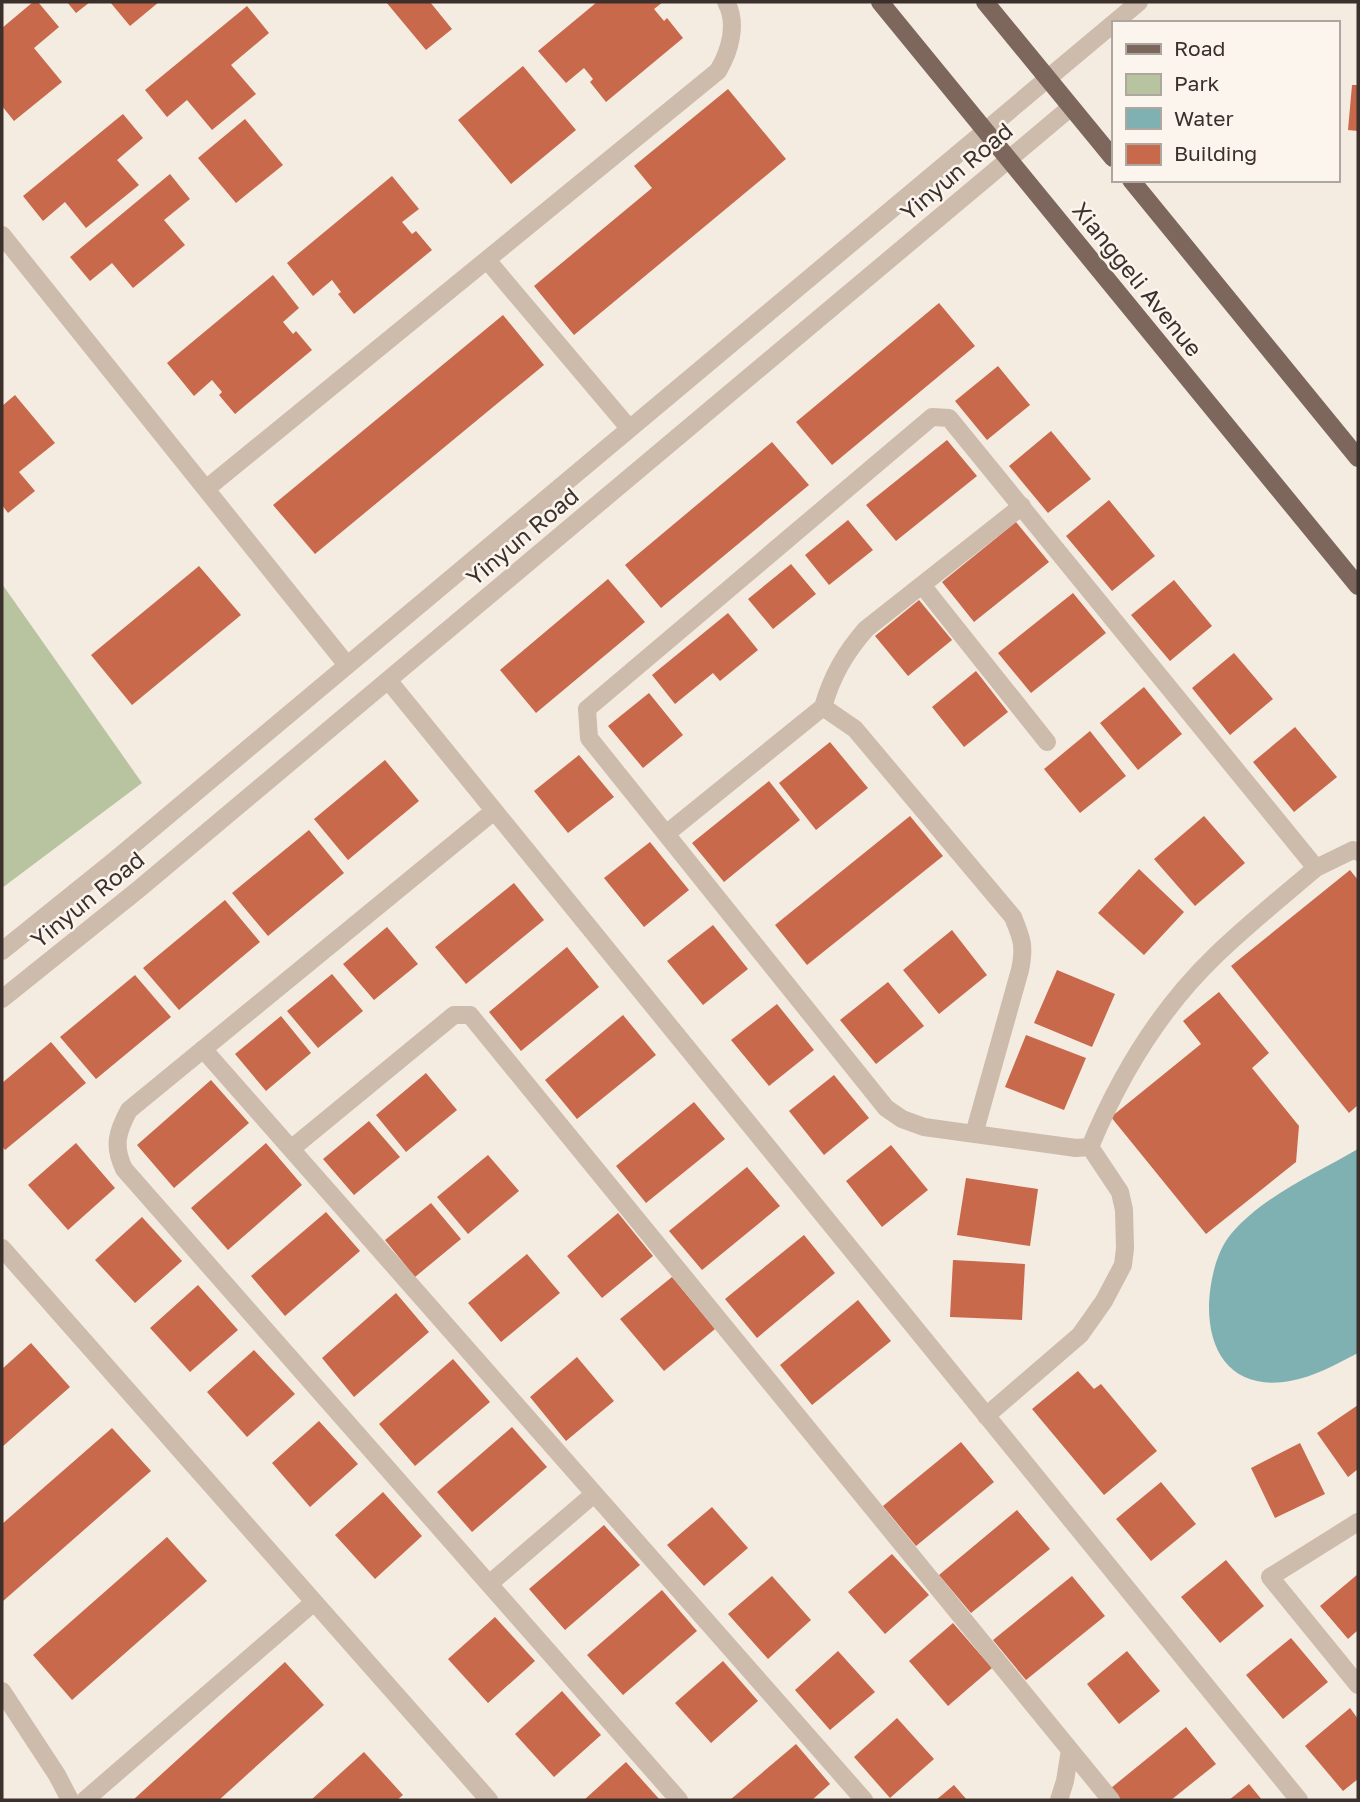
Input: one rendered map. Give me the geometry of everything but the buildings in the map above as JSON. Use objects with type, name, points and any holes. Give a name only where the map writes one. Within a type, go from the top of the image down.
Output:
[{"type":"main road","name":"Xianggeli Avenue","points":[[880,2],[1358,586]]},
{"type":"main road","points":[[985,2],[1112,157]]},
{"type":"main road","points":[[1133,182],[1358,458]]},
{"type":"street","points":[[206,489],[718,71],[725,60],[732,34],[726,2]]},
{"type":"street","name":"Yinyun Road","points":[[1116,21],[1139,2]]},
{"type":"street","name":"Yinyun Road","points":[[2,951],[115,860],[1112,24]]},
{"type":"street","name":"Yinyun Road","points":[[2,999],[129,897],[1071,107]]},
{"type":"street","points":[[2,235],[347,665]]},
{"type":"street","points":[[487,260],[629,428]]},
{"type":"street","points":[[1090,1147],[1076,1148],[924,1127],[902,1119],[886,1108],[589,738],[587,709],[932,417],[949,418],[1316,868]]},
{"type":"street","points":[[666,834],[823,707],[837,668],[866,629],[1022,506]]},
{"type":"street","points":[[922,585],[1047,742]]},
{"type":"street","points":[[388,680],[1299,1800]]},
{"type":"street","points":[[823,707],[855,729],[1013,916],[1022,940],[1020,970],[974,1133]]},
{"type":"street","points":[[494,811],[129,1110],[119,1128],[117,1139],[120,1160],[124,1169],[679,1800]]},
{"type":"street","points":[[1090,1147],[1117,1087],[1178,996],[1214,957],[1316,868],[1353,850],[1358,852]]},
{"type":"street","points":[[291,1149],[454,1015],[470,1015],[1111,1800]]},
{"type":"street","points":[[203,1049],[864,1800]]},
{"type":"street","points":[[986,1416],[1080,1335],[1104,1301],[1124,1265],[1124,1210],[1119,1192],[1090,1147]]},
{"type":"street","points":[[2,1248],[489,1800]]},
{"type":"street","points":[[489,1584],[594,1494]]},
{"type":"street","points":[[1358,1522],[1270,1577],[1358,1685]]},
{"type":"street","points":[[85,1800],[314,1602]]},
{"type":"street","points":[[2,1691],[57,1775],[70,1800]]},
{"type":"street","points":[[1059,1800],[1070,1750]]},
{"type":"green space","points":[[2,584],[142,783],[2,888]]},
{"type":"water","points":[[1358,1149],[1358,1353],[1316,1373],[1290,1381],[1270,1383],[1239,1374],[1219,1353],[1210,1322],[1211,1286],[1221,1249],[1231,1234],[1258,1208]]}]
